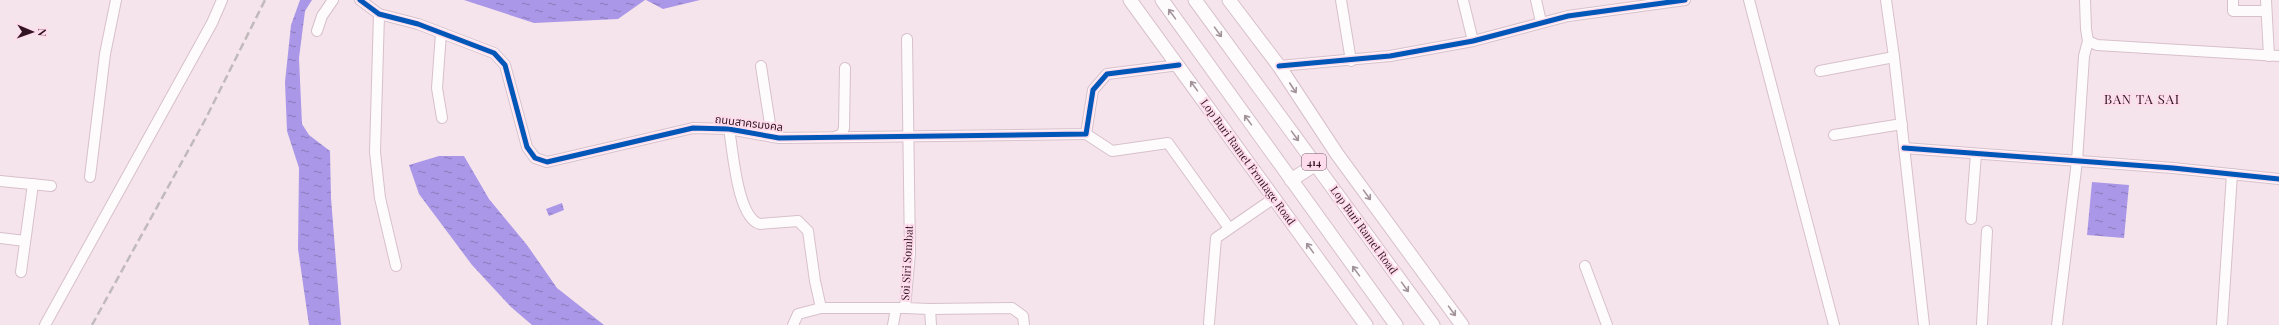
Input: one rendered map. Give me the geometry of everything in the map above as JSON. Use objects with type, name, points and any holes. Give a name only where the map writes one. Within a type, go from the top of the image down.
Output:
[{"type":"main road","name":"Lop Buri Ramet Frontage Road","points":[[1130,0],[1179,65],[1366,325]]},
{"type":"main road","name":"414","points":[[1162,0],[1396,325]]},
{"type":"main road","name":"Lop Buri Ramet Road","points":[[1196,0],[1433,325]]},
{"type":"main road","name":"414","points":[[1229,0],[1279,66],[1337,154],[1462,325]]},
{"type":"main road","points":[[1291,180],[1316,164]]},
{"type":"street","points":[[90,177],[105,54],[116,0]]},
{"type":"street","points":[[44,325],[212,23],[222,0]]},
{"type":"street","points":[[317,30],[322,16],[333,0]]},
{"type":"street","name":"ถนนสาครมงคล","points":[[360,0],[379,14],[441,33],[494,53],[505,65],[527,147],[541,161],[547,162],[693,128],[729,129],[772,137],[907,137],[1086,134]]},
{"type":"street","points":[[1340,0],[1351,61]]},
{"type":"street","points":[[1463,0],[1473,41]]},
{"type":"street","points":[[1536,0],[1542,22]]},
{"type":"street","points":[[1279,66],[1351,61],[1473,41],[1568,16],[1662,2],[1686,0]]},
{"type":"street","points":[[1749,0],[1834,325]]},
{"type":"street","points":[[1886,0],[1902,124],[1924,325]]},
{"type":"street","points":[[2057,325],[2077,161],[2084,56],[2088,41],[2085,0]]},
{"type":"street","points":[[2233,0],[2233,11],[2266,11]]},
{"type":"street","points":[[2088,41],[2097,45],[2274,56],[2266,11],[2266,0]]},
{"type":"street","points":[[379,14],[375,152],[380,198],[396,266]]},
{"type":"street","points":[[441,33],[437,88],[442,118]]},
{"type":"street","name":"Soi Siri Sombat","points":[[907,39],[907,137],[910,253],[901,308],[1012,308],[1022,316],[1024,325]]},
{"type":"street","points":[[1820,71],[1894,57]]},
{"type":"street","points":[[1179,65],[1107,74],[1093,90],[1086,134],[1112,151],[1168,142],[1230,228]]},
{"type":"street","points":[[761,66],[772,137]]},
{"type":"street","points":[[835,137],[842,134],[844,128],[845,68]]},
{"type":"street","points":[[1834,135],[1902,124]]},
{"type":"street","points":[[729,129],[740,191],[748,216],[754,223],[760,224],[798,221],[808,231],[815,281],[821,308]]},
{"type":"street","points":[[1904,148],[2077,161],[2279,179]]},
{"type":"street","points":[[1971,219],[1976,154]]},
{"type":"street","points":[[2222,325],[2232,174]]},
{"type":"street","points":[[0,181],[51,186]]},
{"type":"street","points":[[21,272],[32,184]]},
{"type":"street","points":[[1209,323],[1216,238],[1274,198]]},
{"type":"street","points":[[1982,325],[1987,231]]},
{"type":"street","points":[[0,238],[25,241]]},
{"type":"street","points":[[1585,266],[1607,325]]},
{"type":"street","points":[[794,325],[798,314],[821,308],[901,308],[893,325]]},
{"type":"street","points":[[930,309],[931,325]]},
{"type":"water","points":[[300,0],[312,0],[305,11],[299,58],[302,124],[309,135],[330,151],[331,198],[341,325],[309,325],[298,249],[299,168],[287,131],[285,82],[291,25]]},
{"type":"water","points":[[464,0],[645,0],[618,19],[534,23]]},
{"type":"water","points":[[646,0],[700,0],[663,9]]},
{"type":"water","points":[[439,156],[464,156],[489,199],[527,245],[557,288],[604,325],[532,325],[511,307],[472,265],[419,194],[409,165]]},
{"type":"water","points":[[2092,182],[2129,185],[2124,238],[2087,235]]},
{"type":"water","points":[[562,203],[564,210],[549,216],[546,209]]},
{"type":"railway","points":[[92,325],[205,120],[265,0]]},
{"type":"cycle path","points":[[360,0],[379,14],[418,24],[494,53],[505,65],[527,147],[535,158],[547,162],[693,128],[729,129],[779,138],[1086,134],[1093,90],[1107,74],[1179,65]]},
{"type":"cycle path","points":[[1279,66],[1390,56],[1473,41],[1568,16],[1685,0]]},
{"type":"cycle path","points":[[1904,148],[2173,168],[2279,179]]},
{"type":"district","name":"BAN TA SAI","points":[[2142,99]]}]
